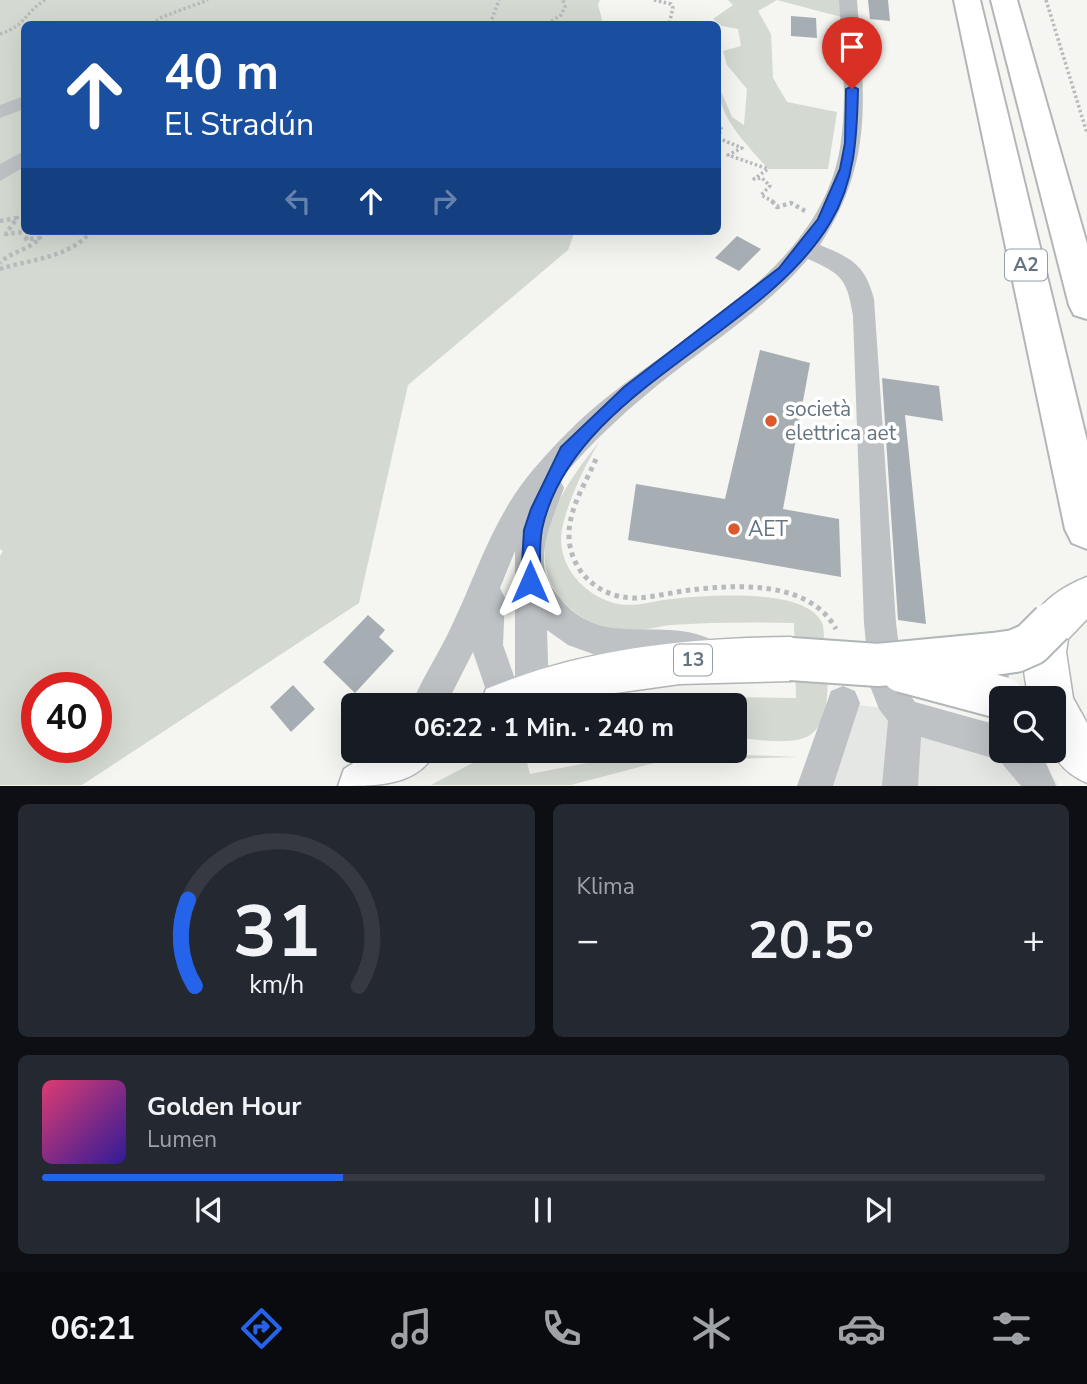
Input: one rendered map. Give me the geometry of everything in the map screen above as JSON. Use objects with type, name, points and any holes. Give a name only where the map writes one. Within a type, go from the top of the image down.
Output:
[{"type":"highway","name":"A2","points":[[967,0],[1087,529]]},
{"type":"highway","name":"A2","points":[[1004,0],[1087,305]]},
{"type":"main road","points":[[1047,686],[1044,675],[1044,647],[1052,623],[1070,603],[1087,597]]},
{"type":"main road","name":"13","points":[[537,693],[596,675],[670,662],[721,658],[878,665],[1015,650],[1031,644],[1052,623]]},
{"type":"main road","name":"13","points":[[878,665],[989,694]]},
{"type":"street","points":[[435,693],[451,667],[503,540],[520,512],[567,452],[630,392],[784,272],[824,221],[841,184],[851,143],[853,114],[848,0]]},
{"type":"street","points":[[0,113],[21,103]]},
{"type":"street","points":[[0,174],[21,160]]},
{"type":"street","points":[[805,248],[845,267],[858,278],[861,286],[865,316],[880,623],[887,686],[891,697],[905,716],[989,740]]},
{"type":"street","points":[[515,693],[530,582],[533,530],[567,452]]},
{"type":"street","points":[[493,568],[486,615],[487,645],[511,693]]},
{"type":"street","points":[[530,582],[555,617],[579,634],[607,643],[647,643],[778,659]]},
{"type":"street","points":[[815,786],[843,703]]},
{"type":"street","points":[[900,786],[905,716]]},
{"type":"street","points":[[1026,763],[1039,786]]},
{"type":"path","points":[[24,21],[28,11],[45,0]]},
{"type":"path","points":[[156,21],[208,0]]},
{"type":"path","points":[[491,21],[499,0]]},
{"type":"path","points":[[552,21],[561,15],[565,7],[563,0]]},
{"type":"path","points":[[654,0],[671,4],[673,8],[670,21]]},
{"type":"path","points":[[1046,0],[1087,133]]},
{"type":"path","points":[[0,34],[21,24]]},
{"type":"path","points":[[721,137],[743,148],[728,155],[768,169],[754,178],[762,178],[770,186],[761,195],[771,199],[777,207],[791,203],[824,221]]},
{"type":"path","points":[[2,220],[17,218],[6,234],[21,232]]},
{"type":"path","points":[[0,263],[6,254],[37,243],[40,238],[26,239],[29,235]]},
{"type":"path","points":[[0,269],[15,263],[69,253],[81,246],[89,235]]},
{"type":"path","points":[[600,451],[568,532],[577,567],[591,584],[618,597],[630,598],[693,590],[757,589],[792,593],[820,607],[834,623],[837,634]]},
{"type":"shaded area","points":[[0,0],[600,0],[598,4],[602,21],[21,21],[21,235],[574,235],[568,250],[408,385],[359,603],[82,785],[0,785],[0,556],[3,551],[0,549]]},
{"type":"shaded area","points":[[728,0],[777,0],[758,11],[771,34],[773,78],[787,102],[837,112],[828,169],[768,169],[728,119],[721,102],[721,91],[732,117],[744,125],[747,89],[727,65],[723,51],[741,46],[738,29],[722,26],[721,21],[713,19],[733,5]]},
{"type":"shaded area","points":[[777,0],[848,0],[849,19]]},
{"type":"shaded area","points":[[600,441],[575,490],[562,531],[561,541],[566,563],[579,582],[587,590],[607,601],[625,605],[707,596],[754,596],[798,604],[814,613],[823,625],[827,690],[821,721],[813,732],[801,739],[785,741],[747,739],[747,697],[796,698],[794,623],[686,624],[618,632],[591,623],[567,605],[552,585],[545,564],[545,543],[550,521],[560,499]]},
{"type":"shaded area","points":[[843,703],[989,722],[989,763],[1043,763],[1058,785],[815,786]]},
{"type":"shaded area","points":[[747,755],[798,757],[747,758]]},
{"type":"shaded area","points":[[472,763],[527,763],[530,774],[587,763],[654,763],[571,785],[431,785]]},
{"type":"building","points":[[868,0],[888,0],[890,21],[870,19]]},
{"type":"building","points":[[791,16],[816,18],[817,38],[791,36]]},
{"type":"building","points":[[737,236],[761,249],[739,271],[715,258]]},
{"type":"building","points":[[760,350],[810,363],[783,509],[839,519],[841,577],[628,540],[636,484],[725,499]]},
{"type":"building","points":[[882,378],[939,386],[943,421],[905,415],[926,624],[898,620]]},
{"type":"building","points":[[368,615],[385,630],[379,637],[394,651],[355,693],[323,662]]},
{"type":"building","points":[[293,685],[315,709],[291,732],[270,707]]},
{"type":"place","name":"società elettrica aet","points":[[771,421]]},
{"type":"place","name":"AET","points":[[734,529]]},
{"type":"route","points":[[530,582],[533,530],[567,452],[630,392],[784,272],[824,221],[846,169],[851,143],[852,89]]}]
